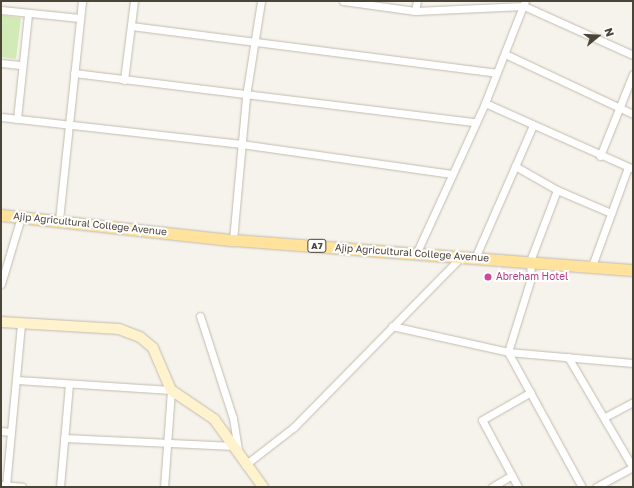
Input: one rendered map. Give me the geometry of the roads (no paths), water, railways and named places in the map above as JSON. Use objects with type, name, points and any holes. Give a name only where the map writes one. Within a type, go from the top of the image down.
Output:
[{"type":"main road","name":"Ajip Agricultural College Avenue","points":[[1,215],[59,220],[233,240],[530,261],[633,270]]},
{"type":"main road","points":[[1,322],[119,329],[140,337],[153,348],[171,390],[214,419],[234,446],[245,465],[263,487]]},
{"type":"street","points":[[59,220],[82,1]]},
{"type":"street","points":[[124,80],[134,1]]},
{"type":"street","points":[[233,240],[246,96],[261,1]]},
{"type":"street","points":[[343,1],[364,2],[415,11],[470,4],[525,3],[633,55]]},
{"type":"street","points":[[415,11],[417,1]]},
{"type":"street","points":[[416,254],[485,102],[525,3]]},
{"type":"street","points":[[1,10],[28,15],[80,18]]},
{"type":"street","points":[[17,119],[20,65],[28,15]]},
{"type":"street","points":[[131,26],[496,73]]},
{"type":"street","points":[[505,54],[633,114]]},
{"type":"street","points":[[1,63],[20,65]]},
{"type":"street","points":[[74,73],[246,96],[475,122]]},
{"type":"street","points":[[600,156],[618,107],[633,74]]},
{"type":"street","points":[[485,102],[600,156],[631,168],[611,213],[592,266]]},
{"type":"street","points":[[1,117],[241,144],[452,174]]},
{"type":"street","points":[[475,258],[533,125]]},
{"type":"street","points":[[515,166],[557,190],[611,213]]},
{"type":"street","points":[[557,190],[530,261],[531,278],[508,352],[582,487]]},
{"type":"street","points":[[1,284],[21,217]]},
{"type":"street","points":[[245,465],[294,427],[462,256]]},
{"type":"street","points":[[200,316],[233,418],[240,456]]},
{"type":"street","points":[[21,324],[17,380],[4,486],[22,487]]},
{"type":"street","points":[[392,326],[508,352],[633,363]]},
{"type":"street","points":[[568,357],[605,417],[633,467],[596,487]]},
{"type":"street","points":[[17,380],[171,390],[164,487]]},
{"type":"street","points":[[60,487],[69,384]]},
{"type":"street","points":[[518,487],[482,420],[531,392]]},
{"type":"street","points":[[605,417],[633,402]]},
{"type":"street","points":[[1,431],[11,432]]},
{"type":"street","points":[[64,438],[167,446],[234,446]]},
{"type":"street","points":[[492,487],[512,475]]},
{"type":"place","name":"Abreham Hotel","points":[[488,277]]}]
